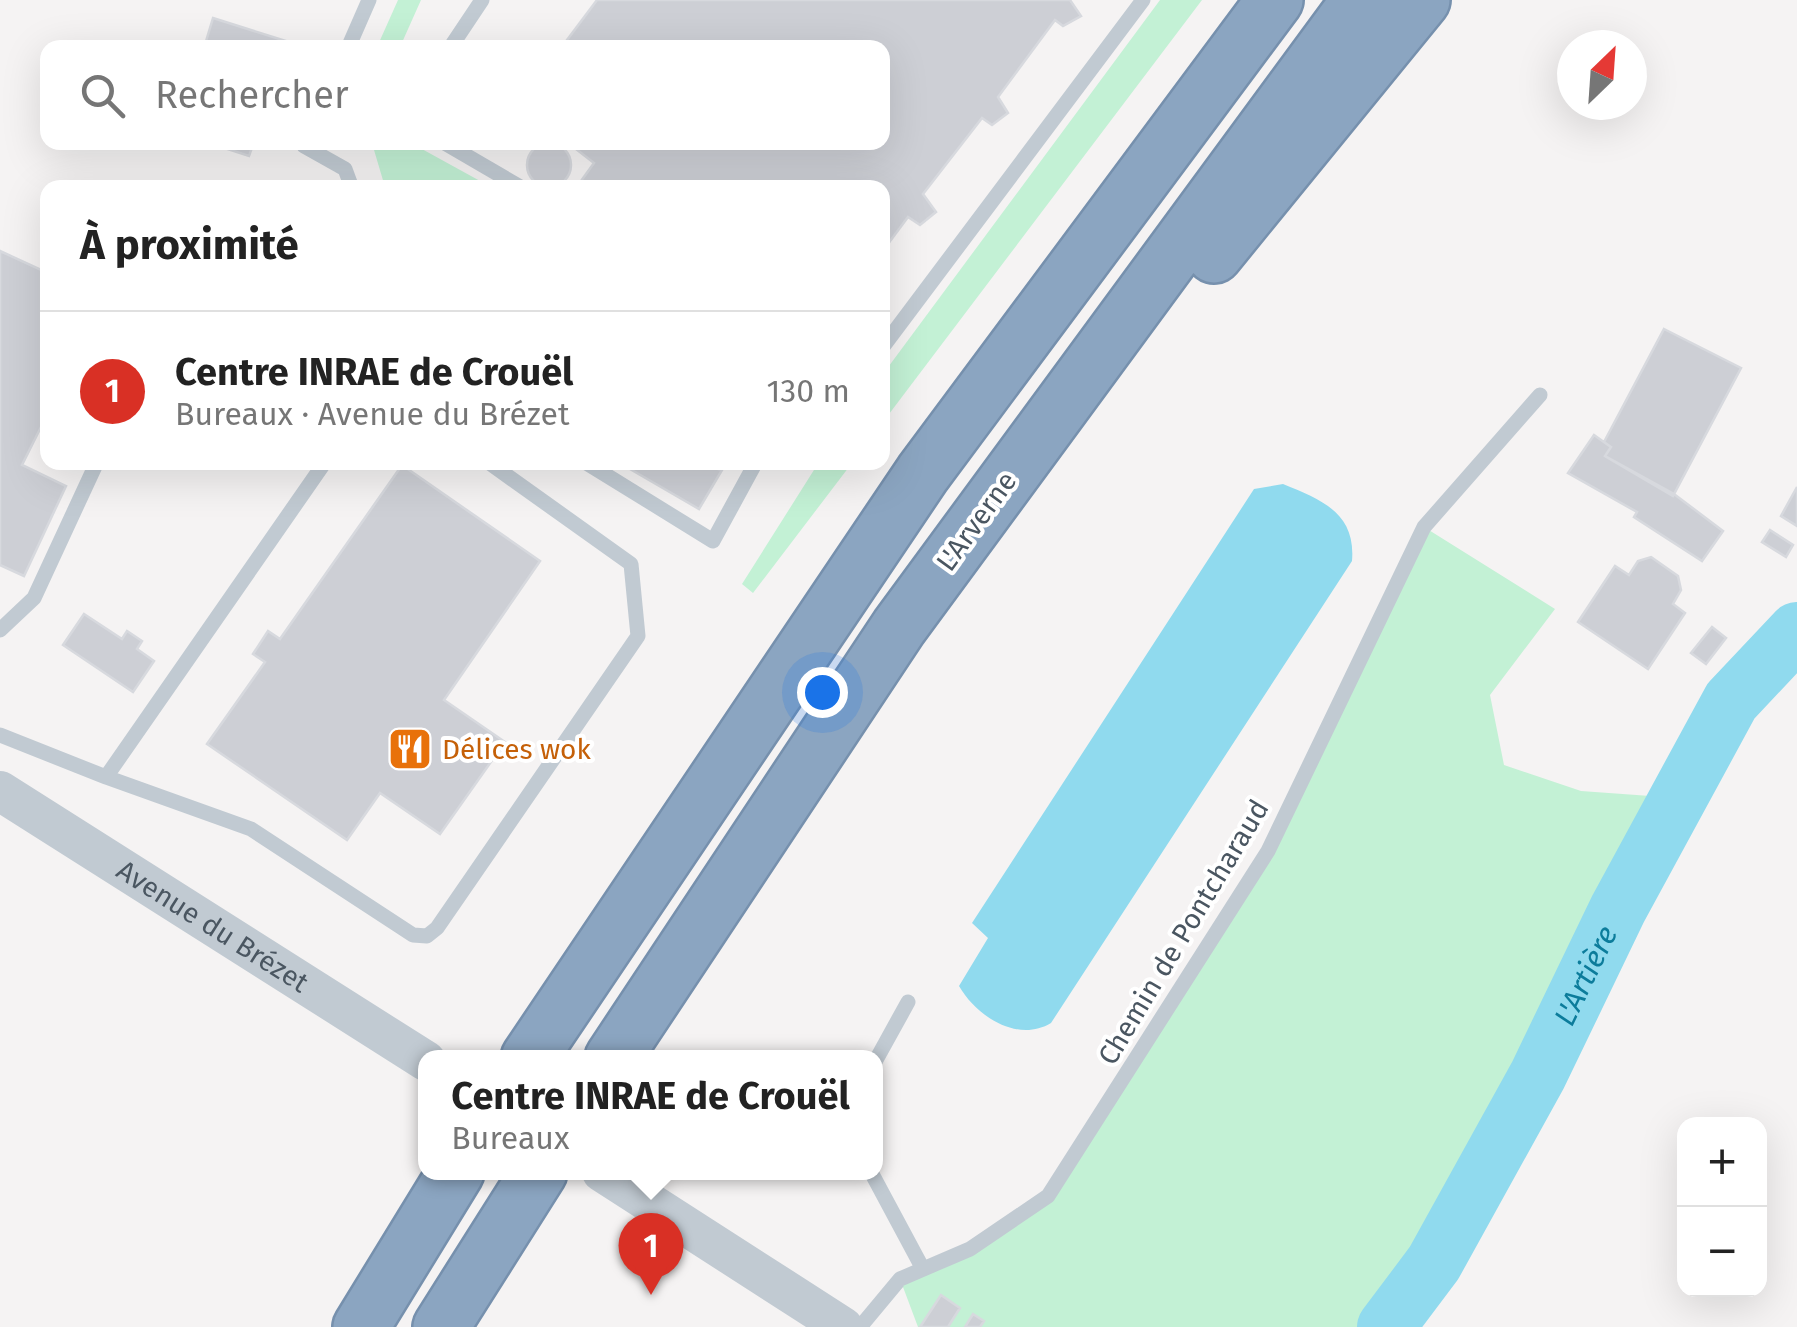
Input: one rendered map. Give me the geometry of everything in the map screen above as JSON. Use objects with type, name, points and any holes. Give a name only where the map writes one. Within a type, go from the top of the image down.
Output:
[{"type":"highway","points":[[535,1050],[924,472],[1274,0]]},
{"type":"highway","name":"L'Arverne","points":[[618,1050],[899,627],[1360,0]]},
{"type":"highway","points":[[899,627],[1081,431],[1245,215],[1422,0]]},
{"type":"highway","points":[[361,1327],[451,1180]]},
{"type":"highway","points":[[442,1327],[534,1180]]},
{"type":"street","name":"Avenue du Brézet","points":[[0,791],[418,1056]]},
{"type":"street","points":[[613,1180],[843,1327]]},
{"type":"lane","points":[[352,40],[370,0]]},
{"type":"lane","points":[[455,40],[482,0]]},
{"type":"lane","points":[[890,337],[1143,0]]},
{"type":"lane","points":[[311,150],[345,169],[349,180]]},
{"type":"lane","points":[[457,150],[508,180]]},
{"type":"lane","name":"Chemin de Pontcharaud","points":[[860,1327],[900,1279],[970,1249],[1048,1196],[1268,850],[1424,527],[1540,395]]},
{"type":"lane","points":[[0,630],[34,598],[93,470]]},
{"type":"lane","points":[[106,777],[319,470]]},
{"type":"lane","points":[[0,734],[252,829],[413,935],[427,936],[437,928],[638,636],[631,564],[499,470]]},
{"type":"lane","points":[[598,470],[713,540],[752,470]]},
{"type":"lane","points":[[882,1050],[908,1002]]},
{"type":"lane","points":[[875,1180],[923,1269]]},
{"type":"green space","points":[[398,0],[421,0],[403,40],[380,40]]},
{"type":"green space","points":[[1160,0],[1202,0],[890,413],[890,365]]},
{"type":"green space","points":[[374,150],[424,150],[478,180],[383,180]]},
{"type":"green space","points":[[814,470],[847,470],[753,593],[742,584]]},
{"type":"green space","points":[[1424,527],[1555,609],[1490,695],[1504,765],[1581,791],[1678,798],[1506,1136],[1429,1265],[1386,1327],[918,1327],[900,1279],[970,1249],[1048,1196],[1268,851]]},
{"type":"water","points":[[1283,484],[1334,510],[1348,531],[1352,561],[1051,1023],[1025,1030],[999,1024],[976,1008],[959,986],[988,938],[972,923],[1254,489]]},
{"type":"building","points":[[597,0],[1070,0],[1081,16],[1063,26],[1055,20],[998,97],[1008,113],[992,125],[982,118],[923,194],[936,212],[920,225],[908,217],[890,241],[890,180],[582,180],[594,163],[577,150],[890,150],[890,40],[567,40]]},
{"type":"building","points":[[213,18],[283,40],[206,40]]},
{"type":"building","points":[[534,150],[564,150],[571,165],[564,180],[534,180],[529,173],[527,165]]},
{"type":"building","points":[[0,251],[40,269],[40,429],[22,465],[66,486],[24,576],[0,565]]},
{"type":"building","points":[[1664,329],[1741,368],[1673,496],[1605,456],[1611,447],[1604,442]]},
{"type":"building","points":[[1594,435],[1611,447],[1605,456],[1674,494],[1723,531],[1702,561],[1634,517],[1637,512],[1568,473]]},
{"type":"building","points":[[398,470],[409,470],[540,561],[444,700],[505,742],[440,834],[380,793],[347,840],[207,744],[265,662],[253,654],[268,631],[280,639]]},
{"type":"building","points":[[632,470],[722,470],[699,509]]},
{"type":"building","points":[[1797,487],[1797,526],[1781,516]]},
{"type":"building","points":[[1770,530],[1793,545],[1786,557],[1762,542]]},
{"type":"building","points":[[1651,557],[1678,576],[1681,590],[1673,604],[1685,613],[1648,669],[1578,622],[1615,566],[1629,575],[1638,561]]},
{"type":"building","points":[[84,614],[122,639],[127,631],[142,641],[137,649],[154,661],[133,692],[63,645]]},
{"type":"building","points":[[1712,627],[1726,638],[1706,664],[1691,653]]},
{"type":"building","points":[[941,1295],[960,1308],[948,1327],[920,1327]]},
{"type":"building","points":[[973,1314],[984,1321],[980,1327],[965,1327]]},
{"type":"waterway","name":"L'Artière","points":[[1386,1327],[1434,1263],[1538,1075],[1618,909],[1731,701],[1797,631]]},
{"type":"place","name":"Délices wok","points":[[410,749]]},
{"type":"place","name":"Centre INRAE de Crouël","points":[[651,1295]]}]
